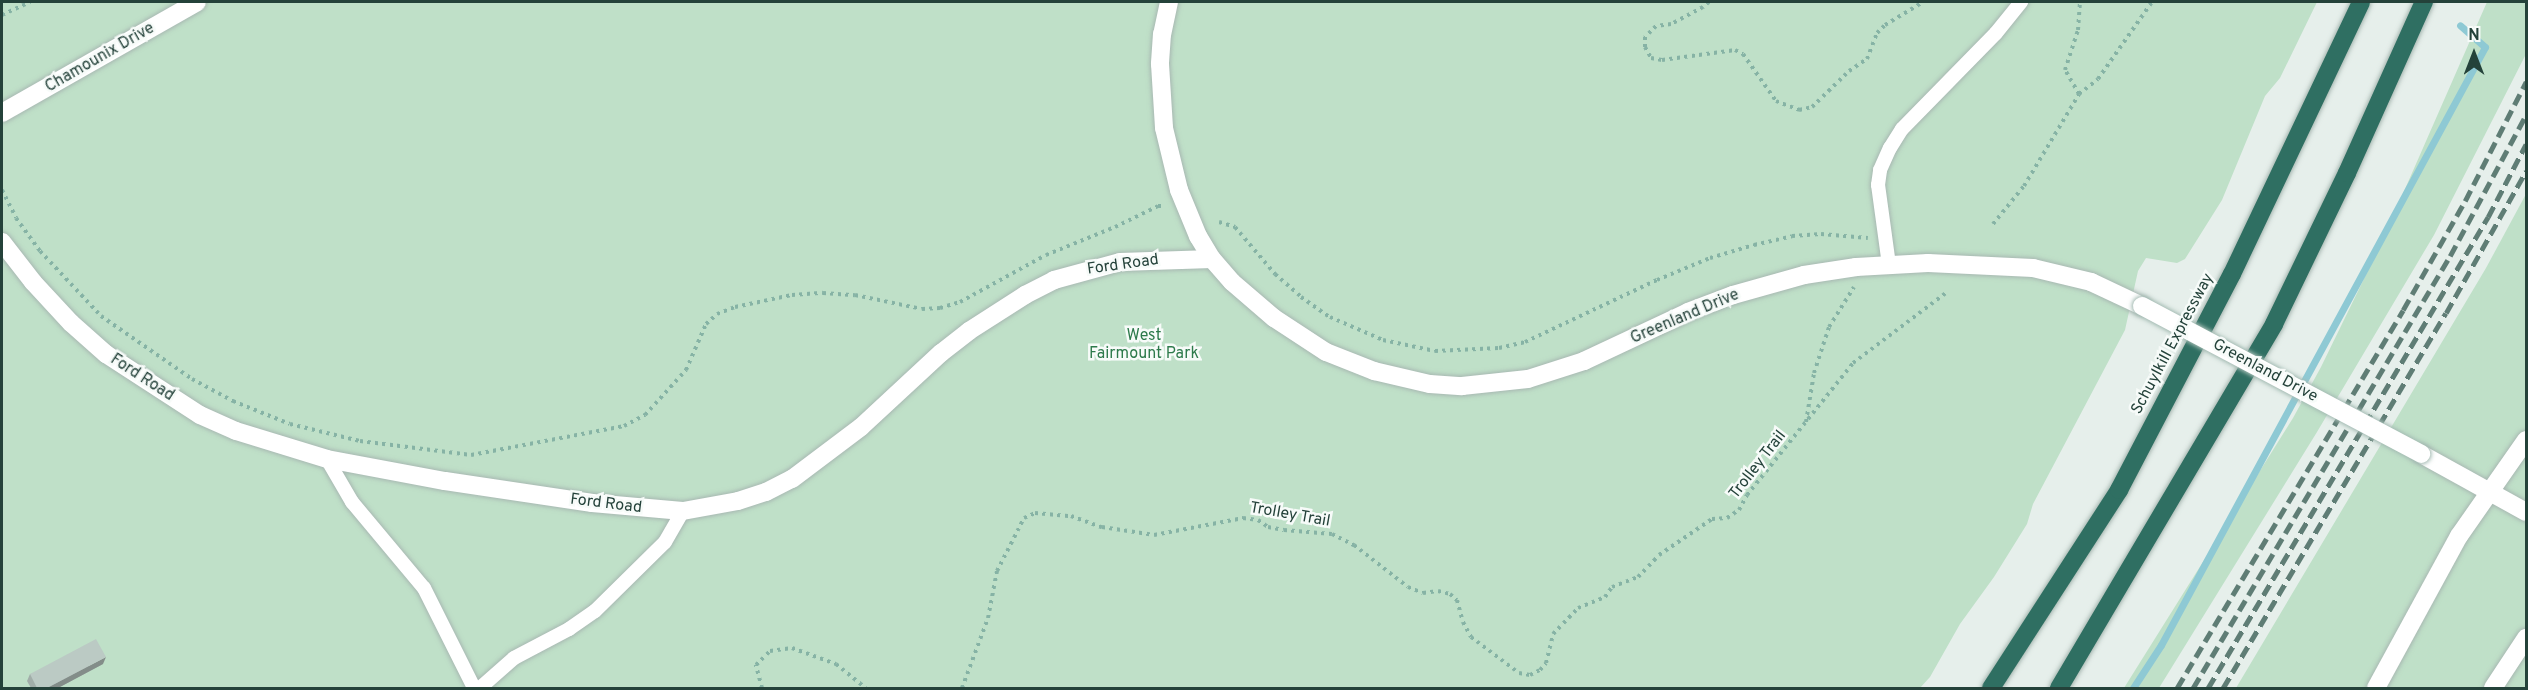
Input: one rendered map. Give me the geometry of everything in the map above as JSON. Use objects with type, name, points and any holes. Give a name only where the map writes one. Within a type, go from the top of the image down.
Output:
[{"type":"highway","name":"Schuylkill Expressway","points":[[1991,688],[2119,490],[2232,274],[2361,2]]},
{"type":"highway","points":[[2059,688],[2274,324],[2347,173],[2424,2]]},
{"type":"main road","name":"Chamounix Drive","points":[[2,112],[197,2]]},
{"type":"main road","name":"Greenland Drive","points":[[1169,2],[1162,34],[1160,64],[1164,128],[1184,206],[1212,259],[1232,282],[1274,318],[1326,352],[1400,378],[1462,386],[1500,384],[1555,372],[1718,300],[1779,280],[1830,270],[1889,265],[2004,265],[2033,268],[2091,282],[2142,306],[2421,453],[2488,491]]},
{"type":"main road","name":"Ford Road","points":[[2,242],[33,282],[71,323],[106,354],[150,385],[200,415],[236,431],[327,459],[445,481],[592,503],[683,511],[738,501],[766,492],[792,479],[861,427],[933,360],[969,331],[1025,295],[1054,280],[1088,268],[1120,262],[1212,259]]},
{"type":"main road","points":[[2376,688],[2459,536],[2488,491],[2526,440]]},
{"type":"main road","points":[[2488,491],[2526,512]]},
{"type":"main road","points":[[2493,688],[2526,638]]},
{"type":"lane","points":[[1889,265],[1878,185],[1880,170],[1890,147],[1902,129],[1996,33],[2021,2]]},
{"type":"lane","points":[[327,459],[352,502],[424,588],[474,688]]},
{"type":"lane","points":[[480,688],[514,658],[569,629],[595,611],[665,542],[683,511]]},
{"type":"path","points":[[2,15],[30,2]]},
{"type":"path","points":[[1709,2],[1671,24],[1656,26],[1645,37],[1645,47],[1651,58],[1662,60],[1735,50],[1743,54],[1776,101],[1799,110],[1812,107],[1849,72],[1867,59],[1877,33],[1885,25],[1923,2]]},
{"type":"path","points":[[2079,94],[2065,70],[2078,30],[2080,2]]},
{"type":"path","points":[[1993,224],[2024,186],[2079,94],[2098,79],[2152,2]]},
{"type":"path","points":[[2,190],[16,218],[40,250],[101,316],[192,379],[233,401],[291,424],[360,441],[471,455],[624,426],[645,415],[686,370],[706,324],[717,314],[735,307],[792,295],[823,293],[855,296],[922,309],[940,308],[960,302],[1046,255],[1115,227],[1158,206],[1165,206]]},
{"type":"path","points":[[1219,222],[1235,227],[1275,274],[1301,297],[1330,317],[1383,340],[1408,348],[1435,351],[1470,351],[1525,342],[1657,280],[1754,244],[1792,236],[1821,234],[1869,238]]},
{"type":"path","points":[[1806,423],[1814,373],[1829,327],[1854,290],[1856,267]]},
{"type":"path","name":"Trolley Trail","points":[[962,688],[988,618],[997,571],[1024,518],[1035,513],[1071,516],[1102,526],[1154,535],[1243,518],[1258,520],[1284,530],[1332,534],[1354,545],[1408,587],[1424,593],[1438,591],[1450,594],[1457,600],[1463,622],[1471,637],[1519,673],[1530,675],[1540,670],[1546,663],[1548,645],[1553,634],[1578,608],[1605,597],[1612,587],[1638,577],[1659,555],[1712,519],[1727,518],[1739,510],[1747,495],[1853,363],[1946,293]]},
{"type":"path","points":[[762,688],[756,665],[770,651],[792,648],[836,664],[866,688]]},
{"type":"green space","name":"West Fairmount Park","points":[[2,2],[2317,2],[2280,78],[2265,96],[2222,200],[2185,259],[2177,263],[2146,258],[2138,271],[2125,330],[2033,504],[2027,524],[1994,577],[1960,624],[1930,677],[1920,688],[2,688]]},
{"type":"green space","points":[[2487,2],[2526,2],[2526,54],[2434,235],[2317,432],[2159,688],[2124,688],[2293,418],[2321,367],[2380,246]]},
{"type":"green space","points":[[2526,194],[2526,688],[2236,688],[2486,268]]},
{"type":"building","points":[[96,639],[106,657],[47,688],[37,688],[30,674]]},
{"type":"waterway","points":[[2133,688],[2161,645],[2485,47],[2460,25]]},
{"type":"railway","points":[[2177,688],[2403,310],[2465,201],[2526,82]]},
{"type":"railway","points":[[2193,688],[2450,256],[2526,115]]},
{"type":"railway","points":[[2208,688],[2488,217],[2526,144]]},
{"type":"railway","points":[[2223,688],[2446,313],[2526,171]]}]
